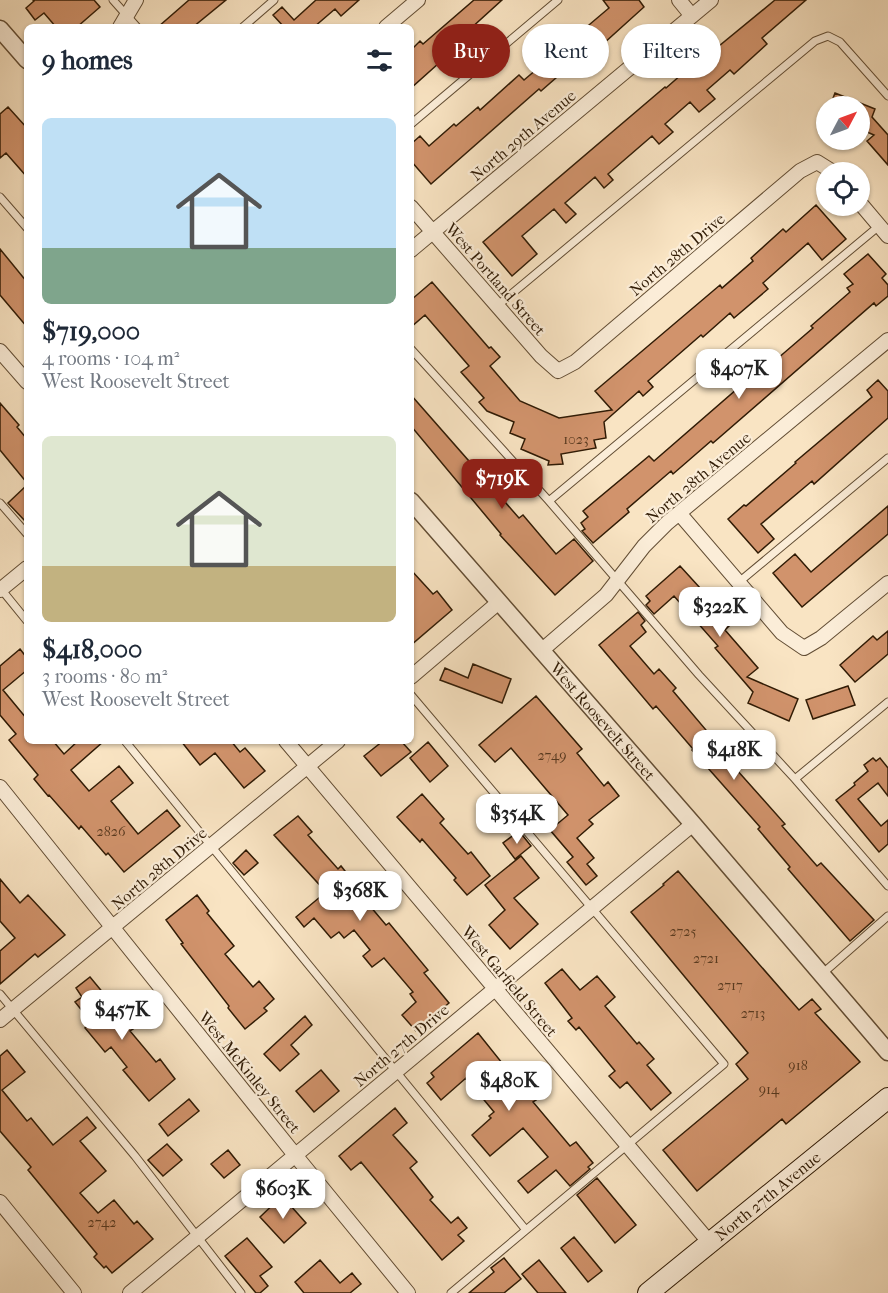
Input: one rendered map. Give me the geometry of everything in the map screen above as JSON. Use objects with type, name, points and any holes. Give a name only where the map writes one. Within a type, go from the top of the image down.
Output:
[{"type":"main road","name":"North 27th Avenue","points":[[648,1293],[888,1098]]},
{"type":"street","points":[[123,21],[136,0]]},
{"type":"street","points":[[390,24],[418,0]]},
{"type":"street","points":[[679,0],[692,16]]},
{"type":"street","name":"North 29th Avenue","points":[[414,248],[711,0]]},
{"type":"street","points":[[0,29],[24,57]]},
{"type":"street","name":"North 28th Drive","points":[[558,371],[575,362],[800,171],[816,163]]},
{"type":"street","name":"West Portland Street","points":[[414,210],[497,306],[558,371]]},
{"type":"street","points":[[870,215],[883,231]]},
{"type":"street","name":"North 28th Avenue","points":[[541,651],[591,609],[617,581],[644,546],[679,513],[888,340]]},
{"type":"street","points":[[0,351],[24,379]]},
{"type":"street","name":"West Roosevelt Street","points":[[414,504],[888,1052]]},
{"type":"street","points":[[679,513],[782,633],[804,648],[821,638],[888,583]]},
{"type":"street","points":[[0,590],[24,570]]},
{"type":"street","points":[[414,674],[499,602]]},
{"type":"street","name":"West Garfield Street","points":[[289,744],[710,1243]]},
{"type":"street","name":"North 28th Drive","points":[[0,1020],[335,744]]},
{"type":"street","name":"West McKinley Street","points":[[0,787],[408,1293]]},
{"type":"street","name":"North 27th Drive","points":[[130,1293],[693,824]]},
{"type":"street","points":[[0,1202],[74,1293]]},
{"type":"lane","points":[[113,0],[123,21]]},
{"type":"lane","points":[[246,24],[274,0]]},
{"type":"lane","points":[[414,121],[558,0]]},
{"type":"lane","points":[[497,306],[815,41],[828,36],[840,42],[888,96]]},
{"type":"lane","points":[[0,197],[24,225]]},
{"type":"lane","points":[[549,501],[883,231]]},
{"type":"lane","points":[[414,351],[888,886]]},
{"type":"lane","points":[[739,582],[888,458]]},
{"type":"lane","points":[[0,503],[24,531]]},
{"type":"lane","points":[[0,590],[24,618]]},
{"type":"lane","points":[[414,699],[724,1064],[451,1293]]},
{"type":"lane","points":[[795,779],[888,702]]},
{"type":"lane","points":[[128,744],[526,1230]]},
{"type":"lane","points":[[822,974],[888,916]]},
{"type":"lane","points":[[0,994],[135,1156],[196,1238],[241,1293]]},
{"type":"building","points":[[94,0],[100,7],[80,24],[53,24],[44,13],[35,20],[26,8],[34,1]]},
{"type":"building","points":[[189,0],[226,0],[197,24],[161,24]]},
{"type":"building","points":[[316,0],[359,0],[341,16],[335,9],[318,24],[281,24],[273,15],[282,7],[294,20]]},
{"type":"building","points":[[474,0],[502,0],[476,24],[446,24]]},
{"type":"building","points":[[603,0],[639,0],[644,7],[625,24],[621,24],[621,28],[609,39],[609,24],[590,24],[609,8]]},
{"type":"building","points":[[775,0],[806,0],[762,38],[767,44],[734,74],[730,70],[721,78],[721,44]]},
{"type":"building","points":[[432,36],[432,69],[414,85],[414,47],[420,41],[423,44]]},
{"type":"building","points":[[519,75],[524,80],[526,78],[556,78],[541,91],[539,89],[431,184],[414,164],[414,141],[420,136],[429,146],[478,107],[480,110]]},
{"type":"building","points":[[677,78],[721,78],[707,90],[715,99],[699,112],[690,102],[665,124],[673,132],[659,144],[652,136],[608,174],[613,180],[604,188],[595,177],[565,203],[576,214],[566,223],[554,209],[522,236],[537,254],[512,276],[483,242]]},
{"type":"building","points":[[8,107],[24,125],[24,174],[6,153],[0,158],[0,114]]},
{"type":"building","points":[[870,107],[875,109],[872,117],[888,135],[888,165],[870,144],[870,138],[874,135],[870,133]]},
{"type":"building","points":[[816,205],[816,216],[826,216],[846,239],[822,260],[808,243],[763,283],[768,289],[734,318],[730,313],[703,337],[701,335],[648,381],[653,387],[643,396],[639,391],[604,422],[606,438],[594,440],[596,448],[561,454],[563,464],[548,465],[549,461],[521,449],[525,439],[510,433],[514,422],[487,411],[479,402],[484,398],[461,372],[469,366],[425,315],[414,324],[414,297],[432,282],[489,348],[491,347],[500,357],[490,366],[520,401],[559,418],[612,410],[595,391],[720,285],[722,288],[753,261],[751,258],[783,229],[786,232]]},
{"type":"building","points":[[0,249],[24,278],[24,323],[0,295]]},
{"type":"building","points":[[868,254],[886,274],[882,278],[888,285],[888,296],[876,306],[874,303],[713,443],[711,441],[673,474],[671,471],[627,509],[629,512],[593,543],[582,531],[585,529],[581,523],[588,517],[583,511],[649,456],[654,461],[768,362],[770,365],[813,328],[811,326],[850,292],[847,288],[853,284],[844,274]]},
{"type":"building","points":[[878,380],[888,391],[888,418],[814,484],[812,481],[761,524],[774,539],[758,553],[728,519],[872,397],[867,390]]},
{"type":"building","points":[[414,398],[519,518],[523,515],[556,554],[574,539],[593,561],[555,595],[414,430]]},
{"type":"building","points":[[0,403],[19,425],[17,427],[24,435],[24,479],[0,450]]},
{"type":"building","points":[[24,488],[24,520],[8,503]]},
{"type":"building","points":[[888,506],[888,534],[802,607],[773,573],[795,554],[811,572]]},
{"type":"building","points":[[680,566],[732,623],[725,630],[758,668],[747,677],[798,699],[789,721],[748,703],[753,692],[715,648],[718,646],[674,596],[654,614],[646,605],[650,601],[646,596]]},
{"type":"building","points":[[414,573],[433,594],[437,591],[452,610],[414,642]]},
{"type":"building","points":[[638,612],[645,621],[641,625],[646,632],[630,646],[654,674],[659,669],[676,688],[673,691],[706,730],[703,732],[785,824],[782,826],[817,866],[821,863],[874,920],[850,941],[788,869],[790,867],[758,829],[760,827],[656,706],[653,709],[599,645]]},
{"type":"building","points":[[888,631],[888,654],[855,682],[840,665],[873,636],[877,640]]},
{"type":"building","points":[[20,649],[24,654],[24,672],[3,690],[24,715],[24,744],[56,744],[64,754],[75,744],[101,744],[71,770],[89,791],[119,766],[133,783],[111,801],[138,834],[167,810],[180,826],[124,872],[81,826],[79,829],[48,796],[34,779],[38,775],[9,740],[16,734],[0,715],[0,666]]},
{"type":"building","points":[[473,664],[511,679],[502,703],[440,680],[445,668],[468,678]]},
{"type":"building","points":[[848,686],[855,705],[813,719],[806,700]]},
{"type":"building","points":[[536,696],[582,749],[577,753],[604,786],[608,782],[619,796],[589,820],[593,824],[577,838],[594,858],[587,864],[597,876],[586,885],[567,862],[573,857],[550,830],[568,815],[511,748],[495,762],[479,745]]},
{"type":"building","points":[[428,742],[448,766],[430,782],[410,758]]},
{"type":"building","points":[[183,744],[233,744],[240,752],[245,748],[265,771],[244,788],[215,753],[200,765]]},
{"type":"building","points":[[379,744],[404,744],[411,752],[381,776],[364,756]]},
{"type":"building","points":[[873,758],[876,761],[880,758],[888,768],[888,796],[878,783],[858,799],[881,826],[888,820],[888,844],[879,852],[836,800],[868,771],[864,765]]},
{"type":"building","points":[[422,794],[444,819],[440,823],[468,854],[471,852],[490,876],[467,895],[454,880],[456,878],[422,839],[420,842],[397,817]]},
{"type":"building","points":[[298,816],[312,832],[308,835],[338,869],[341,866],[356,885],[354,887],[386,925],[389,923],[428,970],[424,973],[449,1003],[416,1031],[402,1015],[416,1002],[410,994],[413,992],[384,958],[372,967],[363,956],[370,950],[354,930],[344,938],[339,932],[331,938],[314,918],[304,927],[296,917],[326,892],[274,835]]},
{"type":"building","points":[[519,831],[531,846],[515,859],[503,843]]},
{"type":"building","points":[[246,850],[258,863],[244,875],[233,863]]},
{"type":"building","points":[[521,856],[539,878],[514,898],[538,924],[510,949],[489,925],[505,910],[485,885]]},
{"type":"building","points":[[678,871],[799,1010],[812,999],[821,1009],[815,1013],[860,1062],[786,1124],[782,1119],[697,1191],[663,1150],[748,1079],[736,1064],[748,1053],[631,912]]},
{"type":"building","points":[[0,879],[20,903],[28,895],[65,935],[38,957],[35,954],[0,984],[0,951],[15,938],[0,921]]},
{"type":"building","points":[[197,895],[209,911],[207,913],[234,946],[225,954],[253,987],[259,981],[274,999],[264,1008],[267,1011],[245,1029],[181,944],[183,943],[166,920]]},
{"type":"building","points":[[562,969],[580,990],[597,976],[615,997],[605,1006],[637,1044],[639,1042],[654,1059],[647,1065],[671,1093],[651,1110],[627,1082],[620,1088],[609,1076],[615,1071],[579,1027],[576,1030],[568,1021],[572,1018],[545,983]]},
{"type":"building","points":[[90,977],[133,1029],[130,1031],[156,1062],[160,1059],[175,1079],[149,1101],[123,1070],[127,1067],[111,1047],[105,1052],[85,1028],[92,1023],[75,1002],[82,997],[76,988]]},
{"type":"building","points":[[305,1016],[312,1025],[291,1045],[299,1054],[280,1071],[264,1054]]},
{"type":"building","points":[[478,1033],[510,1073],[514,1069],[536,1100],[533,1102],[570,1146],[576,1142],[593,1163],[588,1167],[590,1169],[570,1186],[556,1170],[528,1193],[518,1181],[548,1157],[523,1128],[490,1156],[472,1135],[491,1118],[489,1116],[494,1112],[466,1078],[441,1100],[427,1083],[434,1077],[431,1073]]},
{"type":"building","points":[[7,1050],[25,1072],[2,1090],[27,1121],[31,1118],[53,1145],[87,1117],[96,1128],[80,1141],[106,1171],[80,1193],[98,1213],[114,1200],[134,1224],[137,1221],[153,1239],[112,1273],[94,1257],[97,1254],[28,1170],[31,1167],[0,1131],[0,1056]]},
{"type":"building","points":[[321,1070],[339,1091],[314,1112],[296,1091]]},
{"type":"building","points":[[189,1099],[199,1111],[168,1136],[159,1124]]},
{"type":"building","points":[[395,1108],[407,1123],[393,1135],[417,1162],[410,1168],[433,1197],[430,1200],[451,1223],[458,1217],[467,1228],[458,1235],[464,1241],[442,1260],[361,1162],[351,1170],[339,1156]]},
{"type":"building","points":[[167,1144],[182,1160],[163,1176],[148,1160]]},
{"type":"building","points":[[228,1150],[240,1165],[224,1178],[211,1164]]},
{"type":"building","points":[[597,1178],[636,1225],[615,1243],[577,1195]]},
{"type":"building","points":[[282,1196],[306,1223],[284,1243],[260,1217]]},
{"type":"building","points":[[574,1237],[602,1271],[588,1282],[561,1248]]},
{"type":"building","points":[[247,1238],[272,1267],[260,1276],[268,1286],[260,1293],[256,1293],[225,1256]]},
{"type":"building","points":[[504,1258],[521,1279],[504,1293],[469,1293],[494,1272],[491,1268]]},
{"type":"building","points":[[320,1260],[340,1283],[352,1273],[361,1284],[350,1293],[304,1293],[295,1282]]},
{"type":"building","points":[[539,1260],[566,1293],[538,1293],[522,1274]]}]
